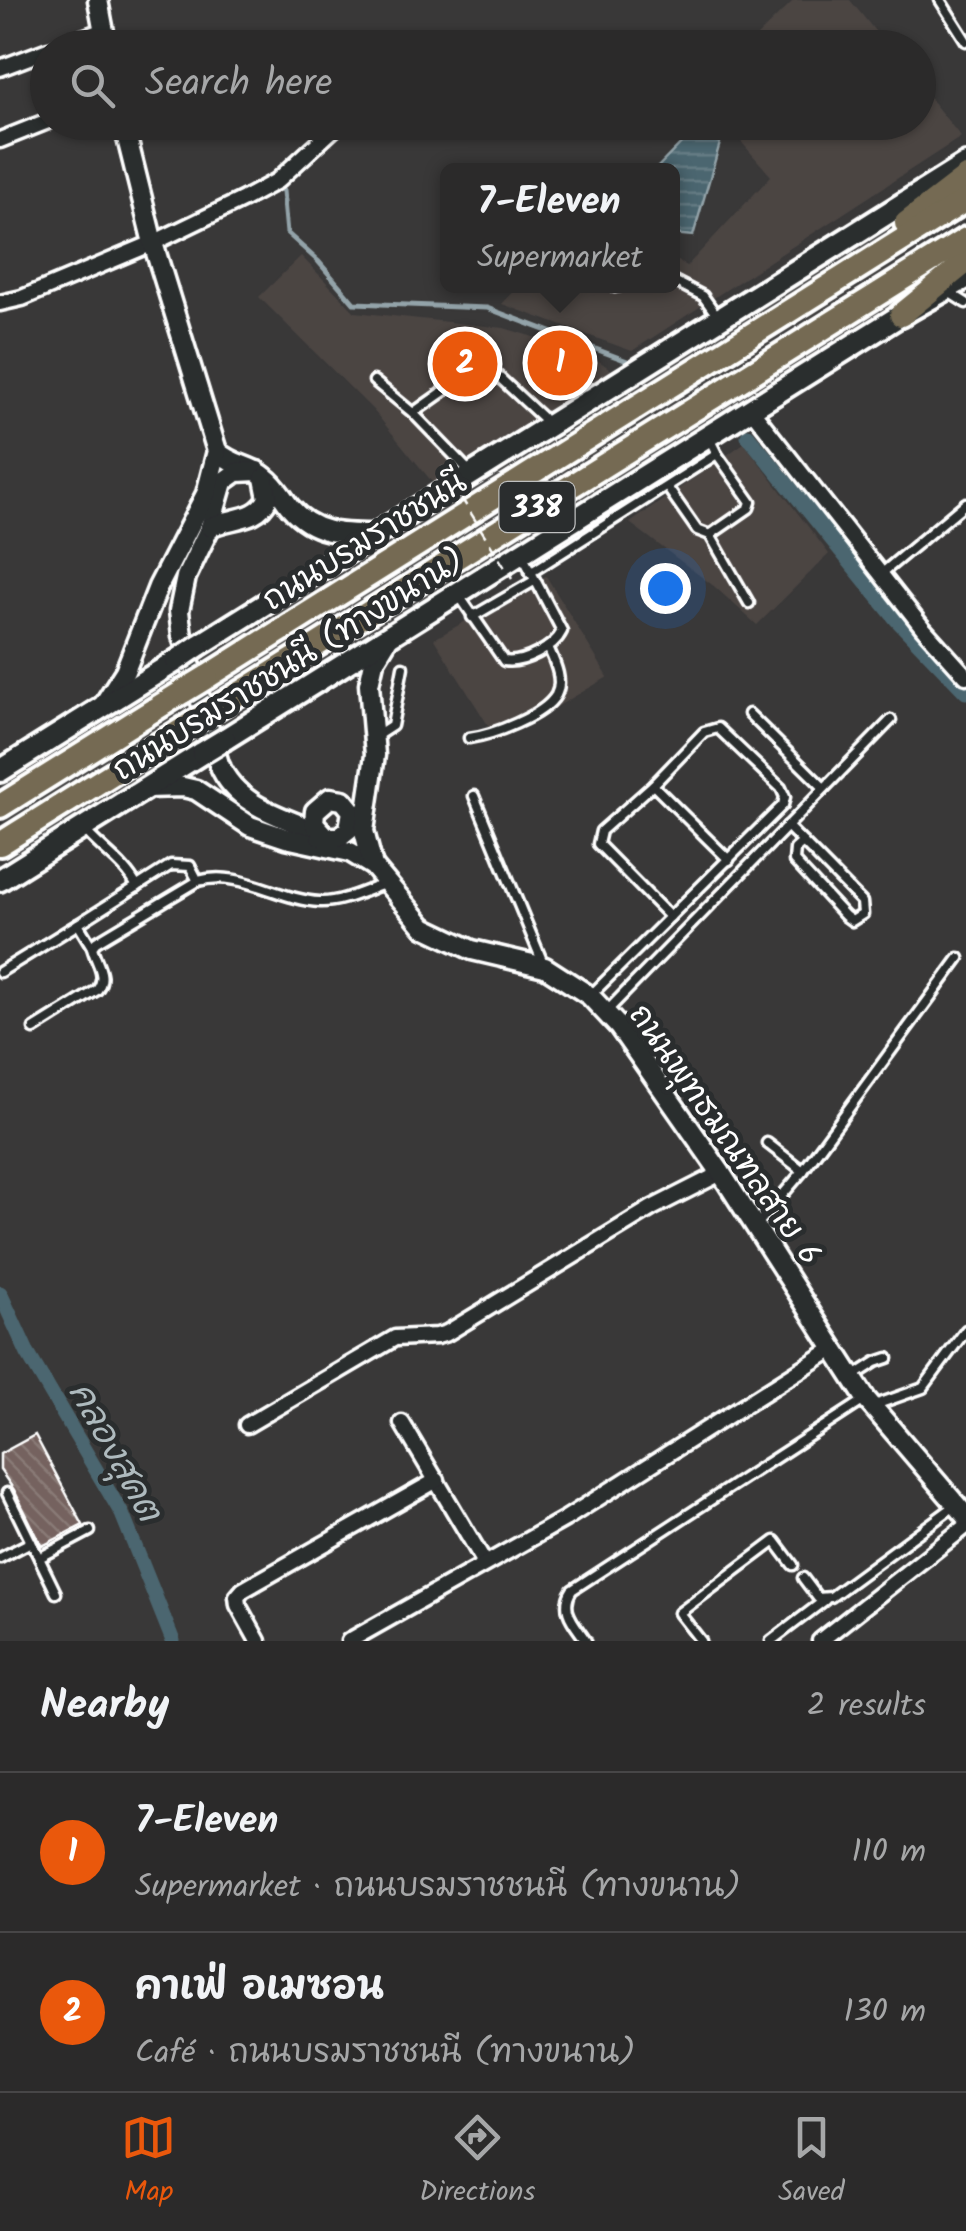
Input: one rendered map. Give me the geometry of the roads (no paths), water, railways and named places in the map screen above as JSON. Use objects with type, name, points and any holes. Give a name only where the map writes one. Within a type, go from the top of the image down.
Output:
[{"type":"highway","points":[[792,310],[966,177]]},
{"type":"highway","name":"ถนนบรมราชชนนี","points":[[0,806],[966,200]]},
{"type":"highway","name":"ถนนบรมราชชนนี","points":[[0,844],[966,238]]},
{"type":"highway","points":[[901,315],[966,262]]},
{"type":"main road","name":"ถนนบรมราชชนนี (ทางขนาน)","points":[[0,771],[966,164]]},
{"type":"main road","name":"ถนนบรมราชชนนี (ทางขนาน)","points":[[0,880],[521,553],[712,445],[751,408],[966,278]]},
{"type":"street","points":[[98,0],[104,30]]},
{"type":"street","points":[[0,68],[30,57]]},
{"type":"street","points":[[0,140],[30,128]]},
{"type":"street","points":[[127,140],[152,243],[218,451],[206,494]]},
{"type":"street","points":[[0,303],[22,298],[152,243],[277,181],[322,140]]},
{"type":"street","points":[[751,408],[966,676]]},
{"type":"street","points":[[218,451],[254,471],[310,526],[332,533],[377,534]]},
{"type":"street","points":[[102,707],[125,670],[158,587],[206,494],[222,473],[254,471]]},
{"type":"street","points":[[254,471],[237,472],[222,482],[210,527],[186,576],[179,611],[182,636],[227,781],[246,800],[324,835],[350,852]]},
{"type":"street","points":[[210,527],[262,509],[268,498],[254,471]]},
{"type":"street","points":[[373,866],[364,831],[375,737],[371,672],[378,652],[392,634]]},
{"type":"street","name":"ถนนพุทธมณฑลสาย 6","points":[[146,788],[196,790],[250,826],[350,852],[373,866],[424,927],[472,950],[545,967],[590,996],[606,1012],[721,1172],[851,1378],[964,1514]]},
{"type":"street","points":[[286,838],[344,834],[368,796]]},
{"type":"street","points":[[324,835],[314,817],[323,800],[343,800],[353,817]]},
{"type":"street","points":[[247,1425],[395,1338],[447,1333],[652,1208],[721,1172]]},
{"type":"street","points":[[349,1641],[566,1519],[834,1349]]},
{"type":"street","points":[[402,1423],[484,1562]]},
{"type":"street","points":[[258,1641],[238,1605],[237,1597],[243,1590],[437,1480]]},
{"type":"street","points":[[820,1641],[964,1514]]},
{"type":"lane","points":[[940,0],[966,41]]},
{"type":"lane","points":[[680,284],[702,296],[719,319]]},
{"type":"lane","points":[[946,290],[966,302]]},
{"type":"lane","points":[[413,413],[484,362],[551,425]]},
{"type":"lane","points":[[374,380],[413,413],[472,474]]},
{"type":"lane","points":[[472,617],[667,487],[712,445],[751,502],[749,508],[710,535]]},
{"type":"lane","points":[[667,487],[697,530],[710,535],[749,603]]},
{"type":"lane","points":[[881,574],[966,504]]},
{"type":"lane","points":[[458,593],[504,661],[512,663],[548,647],[562,631],[521,553]]},
{"type":"lane","points":[[469,738],[498,733],[546,705],[556,694],[558,676],[548,647]]},
{"type":"lane","points":[[375,737],[392,726],[403,667]]},
{"type":"lane","points":[[749,714],[824,788]]},
{"type":"lane","points":[[606,1012],[891,720]]},
{"type":"lane","points":[[590,996],[729,860],[783,804],[781,788],[718,728],[711,728],[597,838],[607,854],[670,917]]},
{"type":"lane","points":[[652,785],[729,860]]},
{"type":"lane","points":[[474,796],[545,967]]},
{"type":"lane","points":[[787,826],[803,842],[862,902],[863,914],[858,920],[846,916],[794,860],[793,854],[803,842]]},
{"type":"lane","points":[[83,828],[98,847],[126,868],[137,886]]},
{"type":"lane","points":[[0,972],[172,865],[190,866],[198,881]]},
{"type":"lane","points":[[92,947],[198,881],[212,877],[322,902],[387,883]]},
{"type":"lane","points":[[34,1029],[102,983],[92,947],[78,924]]},
{"type":"lane","points":[[756,1226],[803,1170],[959,958]]},
{"type":"lane","points":[[766,1143],[803,1170]]},
{"type":"lane","points":[[586,1641],[568,1613],[566,1604],[572,1590],[869,1402],[923,1388],[966,1330]]},
{"type":"lane","points":[[851,1378],[888,1358]]},
{"type":"lane","points":[[7,1493],[56,1593]]},
{"type":"lane","points":[[771,1641],[825,1600],[964,1514]]},
{"type":"lane","points":[[39,1558],[90,1530]]},
{"type":"lane","points":[[701,1641],[679,1613],[775,1540],[794,1564]]},
{"type":"lane","points":[[0,1558],[32,1542]]},
{"type":"lane","points":[[804,1578],[818,1598],[825,1600]]},
{"type":"water","points":[[684,140],[720,143],[693,236],[680,235],[680,163],[662,163]]},
{"type":"waterway","points":[[283,191],[287,233],[318,261],[354,303],[487,308],[630,362]]},
{"type":"waterway","points":[[748,436],[897,620],[966,692]]},
{"type":"waterway","name":"คลองสุคต","points":[[0,1293],[28,1354],[122,1514],[173,1641]]},
{"type":"place","name":"7-Eleven","points":[[560,363]]},
{"type":"place","name":"คาเฟ่ อเมซอน","points":[[465,364]]}]
